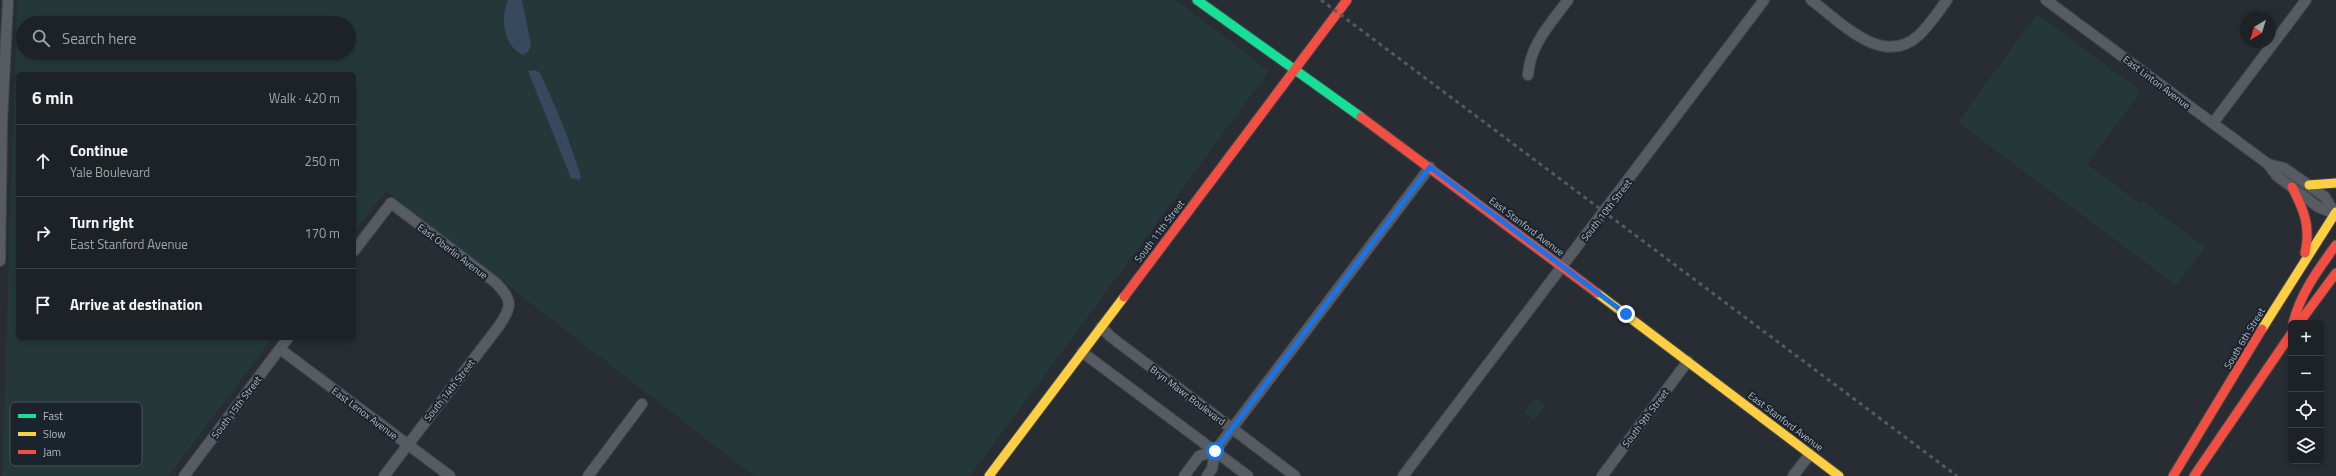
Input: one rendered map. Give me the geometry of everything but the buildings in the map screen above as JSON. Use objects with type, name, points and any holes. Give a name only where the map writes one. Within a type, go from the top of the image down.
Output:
[{"type":"main road","name":"East Stanford Avenue","points":[[1197,0],[1430,167],[1839,476]]},
{"type":"main road","name":"South 11th Street","points":[[989,476],[1347,0]]},
{"type":"main road","points":[[2309,185],[2336,183]]},
{"type":"main road","points":[[2292,187],[2308,219],[2309,237],[2304,259]]},
{"type":"main road","name":"South 6th Street","points":[[2173,476],[2304,259],[2336,214]]},
{"type":"main road","points":[[2295,320],[2297,307],[2306,287],[2336,245]]},
{"type":"main road","points":[[2301,320],[2336,273]]},
{"type":"main road","points":[[2196,473],[2288,338]]},
{"type":"street","points":[[0,261],[1,121],[8,0]]},
{"type":"street","points":[[1528,76],[1529,61],[1536,43],[1568,0]]},
{"type":"street","name":"South 10th Street","points":[[1404,476],[1764,0]]},
{"type":"street","points":[[1811,0],[1864,39],[1879,46],[1899,46],[1912,41],[1922,32],[1947,0]]},
{"type":"street","name":"East Linton Avenue","points":[[2046,0],[2268,164],[2277,176],[2318,207],[2336,214]]},
{"type":"street","points":[[2213,123],[2306,0]]},
{"type":"street","name":"East Linton Avenue","points":[[2268,164],[2284,168],[2309,185],[2325,197],[2336,214]]},
{"type":"street","points":[[1207,476],[1212,469],[1215,451],[1430,167]]},
{"type":"street","name":"East Oberlin Avenue","points":[[356,248],[391,203],[496,283],[503,290],[510,304]]},
{"type":"street","name":"South 14th Street","points":[[384,476],[499,326],[509,310],[510,304]]},
{"type":"street","name":"Bryn Mawr Boulevard","points":[[1101,327],[1109,336],[1295,476]]},
{"type":"street","name":"South 15th Street","points":[[184,476],[287,340]]},
{"type":"street","name":"East Lenox Avenue","points":[[280,349],[450,476]]},
{"type":"street","points":[[1082,352],[1248,476]]},
{"type":"street","name":"South 9th Street","points":[[1602,476],[1688,361]]},
{"type":"street","points":[[588,476],[642,404]]},
{"type":"street","points":[[1184,476],[1199,456],[1215,451]]},
{"type":"street","points":[[1793,476],[1810,454]]},
{"type":"shaded area","points":[[17,0],[1176,0],[1269,71],[970,476],[754,476],[386,191],[356,229],[356,72],[16,72],[16,340],[271,340],[168,476],[2,476],[16,32],[16,60],[356,60],[356,16],[16,16]]},
{"type":"shaded area","points":[[2037,14],[2141,91],[2087,164],[2140,204],[2143,201],[2205,247],[2176,285],[1958,122]]},
{"type":"shaded area","points":[[1535,398],[1545,405],[1534,420],[1524,412]]},
{"type":"water","points":[[508,0],[522,0],[531,45],[529,51],[523,55],[516,51],[507,38],[504,14]]},
{"type":"water","points":[[535,70],[540,73],[562,124],[581,177],[579,180],[571,178],[528,71]]},
{"type":"railway","points":[[1321,0],[1957,476]]},
{"type":"traffic: fast","points":[[1197,0],[1361,117]]},
{"type":"traffic: slow","points":[[2309,185],[2336,183]]},
{"type":"traffic: slow","points":[[2262,329],[2336,212]]},
{"type":"traffic: slow","points":[[1597,293],[1839,476]]},
{"type":"traffic: slow","points":[[989,476],[1124,297]]},
{"type":"traffic: jam","points":[[1124,297],[1347,0]]},
{"type":"traffic: jam","points":[[1361,117],[1597,293]]},
{"type":"traffic: jam","points":[[2292,187],[2300,203],[2307,227],[2307,244],[2305,253]]},
{"type":"traffic: jam","points":[[2294,320],[2305,291],[2336,245]]},
{"type":"traffic: jam","points":[[2301,320],[2336,273]]},
{"type":"traffic: jam","points":[[2173,476],[2262,329]]},
{"type":"traffic: jam","points":[[2194,476],[2288,338]]},
{"type":"route","points":[[1215,451],[1430,167],[1626,314]]}]
